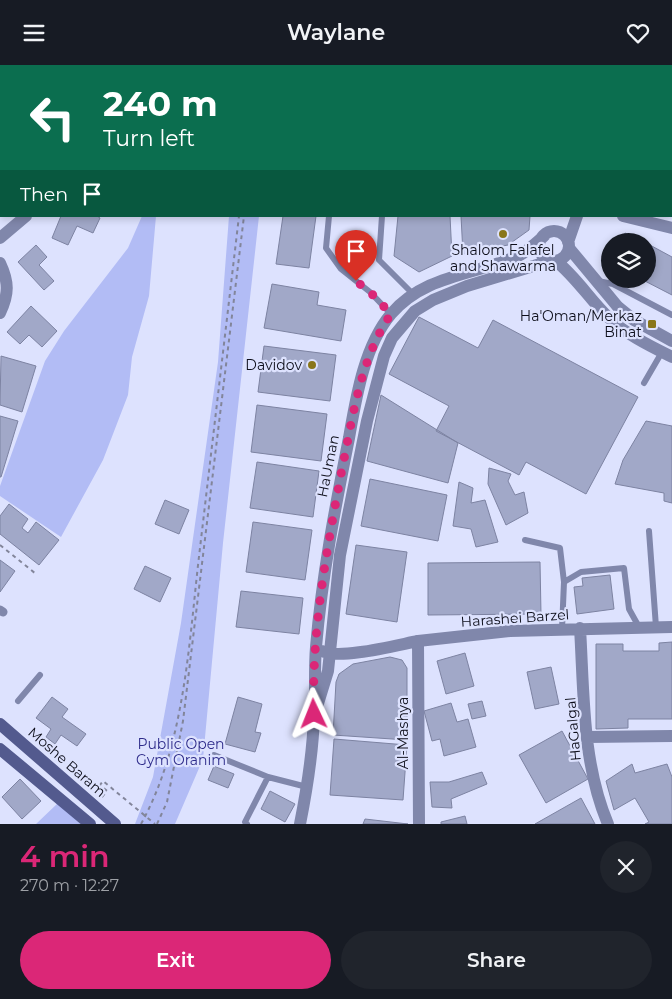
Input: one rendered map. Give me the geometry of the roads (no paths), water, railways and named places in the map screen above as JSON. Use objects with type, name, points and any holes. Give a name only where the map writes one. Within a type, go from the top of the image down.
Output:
[{"type":"main road","name":"Moshe Baram","points":[[0,724],[111,821]]},
{"type":"main road","points":[[0,749],[90,824]]},
{"type":"street","points":[[0,238],[25,217]]},
{"type":"street","name":"HaUman","points":[[300,824],[307,787],[314,714],[316,647],[326,553],[352,418],[371,351],[379,331],[391,314],[414,295],[462,272],[520,255],[570,217]]},
{"type":"street","points":[[553,261],[564,257],[578,217]]},
{"type":"street","points":[[627,217],[672,228]]},
{"type":"street","points":[[667,354],[626,332],[609,318],[576,278],[540,252],[540,244],[549,234],[562,234],[568,245],[618,307],[634,320],[672,341]]},
{"type":"street","name":"HaUman","points":[[314,714],[326,680],[340,555],[363,440],[378,377],[392,338],[414,311],[434,300],[467,285],[553,261]]},
{"type":"street","points":[[0,263],[8,280],[8,291],[0,313]]},
{"type":"street","name":"Harashei Barzel","points":[[316,647],[362,650],[418,641],[510,631],[672,627]]},
{"type":"street","name":"HaGalgal","points":[[580,628],[587,737],[596,787],[608,824]]},
{"type":"street","name":"Al-Mashya","points":[[418,641],[419,824]]},
{"type":"street","points":[[587,737],[672,736]]},
{"type":"street","name":"HaUman","points":[[307,787],[308,824]]},
{"type":"lane","points":[[329,217],[326,248],[341,269],[370,292],[391,314]]},
{"type":"lane","points":[[382,217],[379,260],[414,295]]},
{"type":"lane","points":[[596,281],[613,284],[672,315]]},
{"type":"lane","points":[[644,383],[667,354]]},
{"type":"lane","points":[[649,531],[656,627]]},
{"type":"lane","points":[[525,541],[560,549],[564,583],[562,629]]},
{"type":"lane","points":[[564,583],[581,572],[624,568],[629,609],[638,627]]},
{"type":"lane","points":[[18,701],[40,675]]},
{"type":"lane","points":[[214,755],[268,777],[307,787]]},
{"type":"lane","points":[[246,824],[268,777]]},
{"type":"place","name":"Shalom Falafel and Shawarma","points":[[503,234]]},
{"type":"place","name":"Ha'Oman/Merkaz Binat","points":[[652,324]]},
{"type":"place","name":"Davidov","points":[[312,365]]},
{"type":"park label","name":"Public Open Gym Oranim","points":[[181,752]]}]
